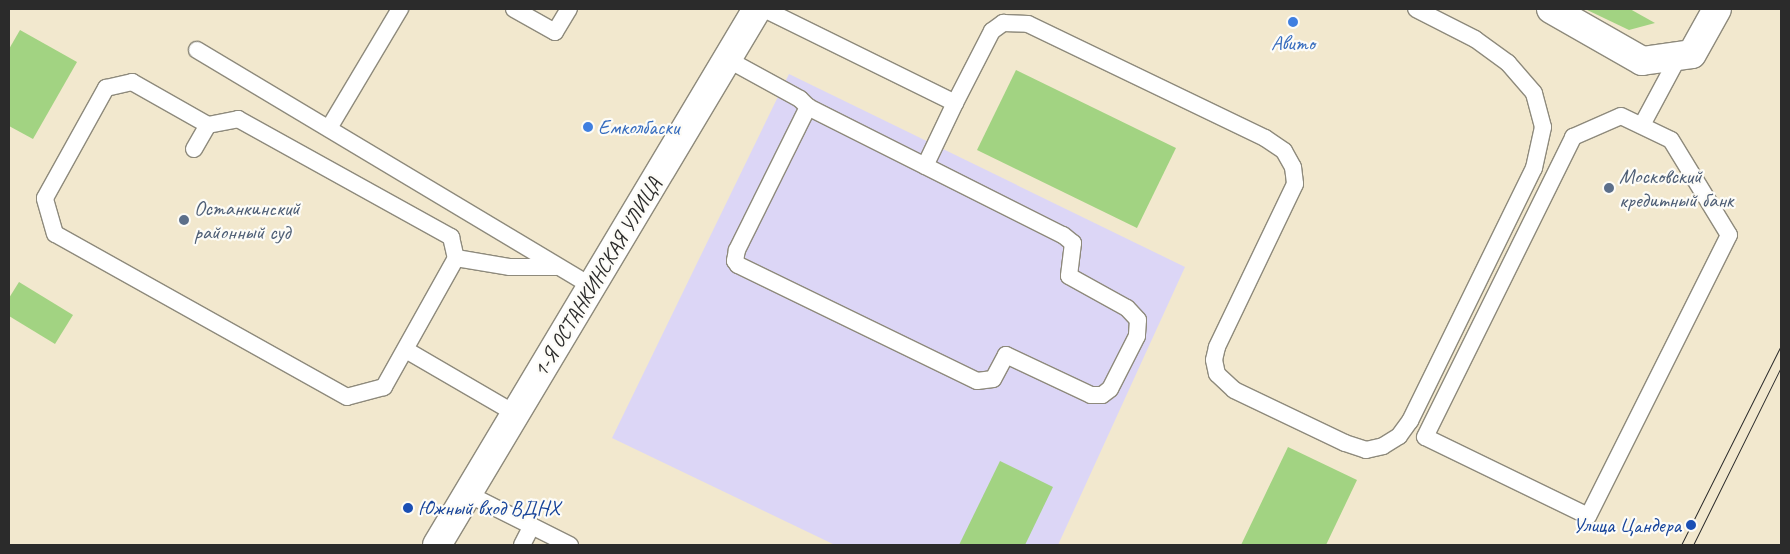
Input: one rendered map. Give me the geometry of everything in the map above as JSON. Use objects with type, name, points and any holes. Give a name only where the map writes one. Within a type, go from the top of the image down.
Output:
[{"type":"street","name":"1-Я ОСТАНКИНСКАЯ УЛИЦА","points":[[437,545],[756,9]]},
{"type":"street","points":[[1551,9],[1642,61],[1692,54],[1717,9]]},
{"type":"lane","points":[[329,128],[400,9]]},
{"type":"lane","points":[[514,9],[555,32],[569,9]]},
{"type":"lane","points":[[764,9],[956,103]]},
{"type":"lane","points":[[925,166],[992,32],[1003,23],[1016,22],[1028,24],[1265,138],[1284,151],[1293,167],[1295,184],[1217,347],[1214,360],[1217,374],[1234,390],[1345,443],[1366,450],[1383,446],[1399,436],[1410,421],[1534,168],[1543,127],[1534,93],[1508,63],[1475,39],[1416,9]]},
{"type":"lane","points":[[197,50],[592,286]]},
{"type":"lane","points":[[1642,126],[1679,56]]},
{"type":"lane","points":[[726,59],[800,99],[808,107],[1063,235],[1073,243],[1069,276],[1135,313],[1139,328],[1137,336],[1110,388],[1102,395],[1087,394],[1006,355],[993,379],[977,381],[738,266],[735,261],[737,250],[808,107]]},
{"type":"lane","points":[[132,82],[208,126],[238,120],[451,237],[456,258],[384,387],[348,397],[54,234],[45,198],[106,88],[132,82]]},
{"type":"lane","points":[[1621,116],[1642,126],[1671,140],[1729,235],[1588,516],[1425,437],[1573,137],[1621,116]]},
{"type":"lane","points":[[194,149],[208,126]]},
{"type":"lane","points":[[456,258],[510,267],[558,267]]},
{"type":"lane","points":[[406,350],[516,414]]},
{"type":"lane","points":[[468,494],[570,545]]},
{"type":"lane","points":[[522,545],[531,526]]},
{"type":"shaded area","points":[[789,74],[1185,267],[1058,545],[835,545],[612,438]]},
{"type":"green space","points":[[1585,9],[1630,9],[1655,23],[1629,30]]},
{"type":"green space","points":[[20,30],[77,62],[33,139],[9,126],[9,49]]},
{"type":"green space","points":[[1016,70],[1176,148],[1137,228],[977,150]]},
{"type":"green space","points":[[19,282],[73,315],[55,344],[9,316],[9,298]]},
{"type":"green space","points":[[1288,447],[1357,480],[1326,545],[1241,545]]},
{"type":"green space","points":[[1000,461],[1053,487],[1025,545],[959,545]]},
{"type":"tram line","points":[[1681,545],[1781,345]]},
{"type":"tram line","points":[[1693,545],[1781,367]]},
{"type":"place","name":"Авито","points":[[1293,22]]},
{"type":"place","name":"Емколбаски","points":[[588,127]]},
{"type":"place","name":"Московский кредитный банк","points":[[1609,188]]},
{"type":"place","name":"Останкинский районный суд","points":[[184,220]]},
{"type":"place","name":"Южный вход ВДНХ","points":[[408,508]]},
{"type":"place","name":"Улица Цандера","points":[[1691,525]]}]
